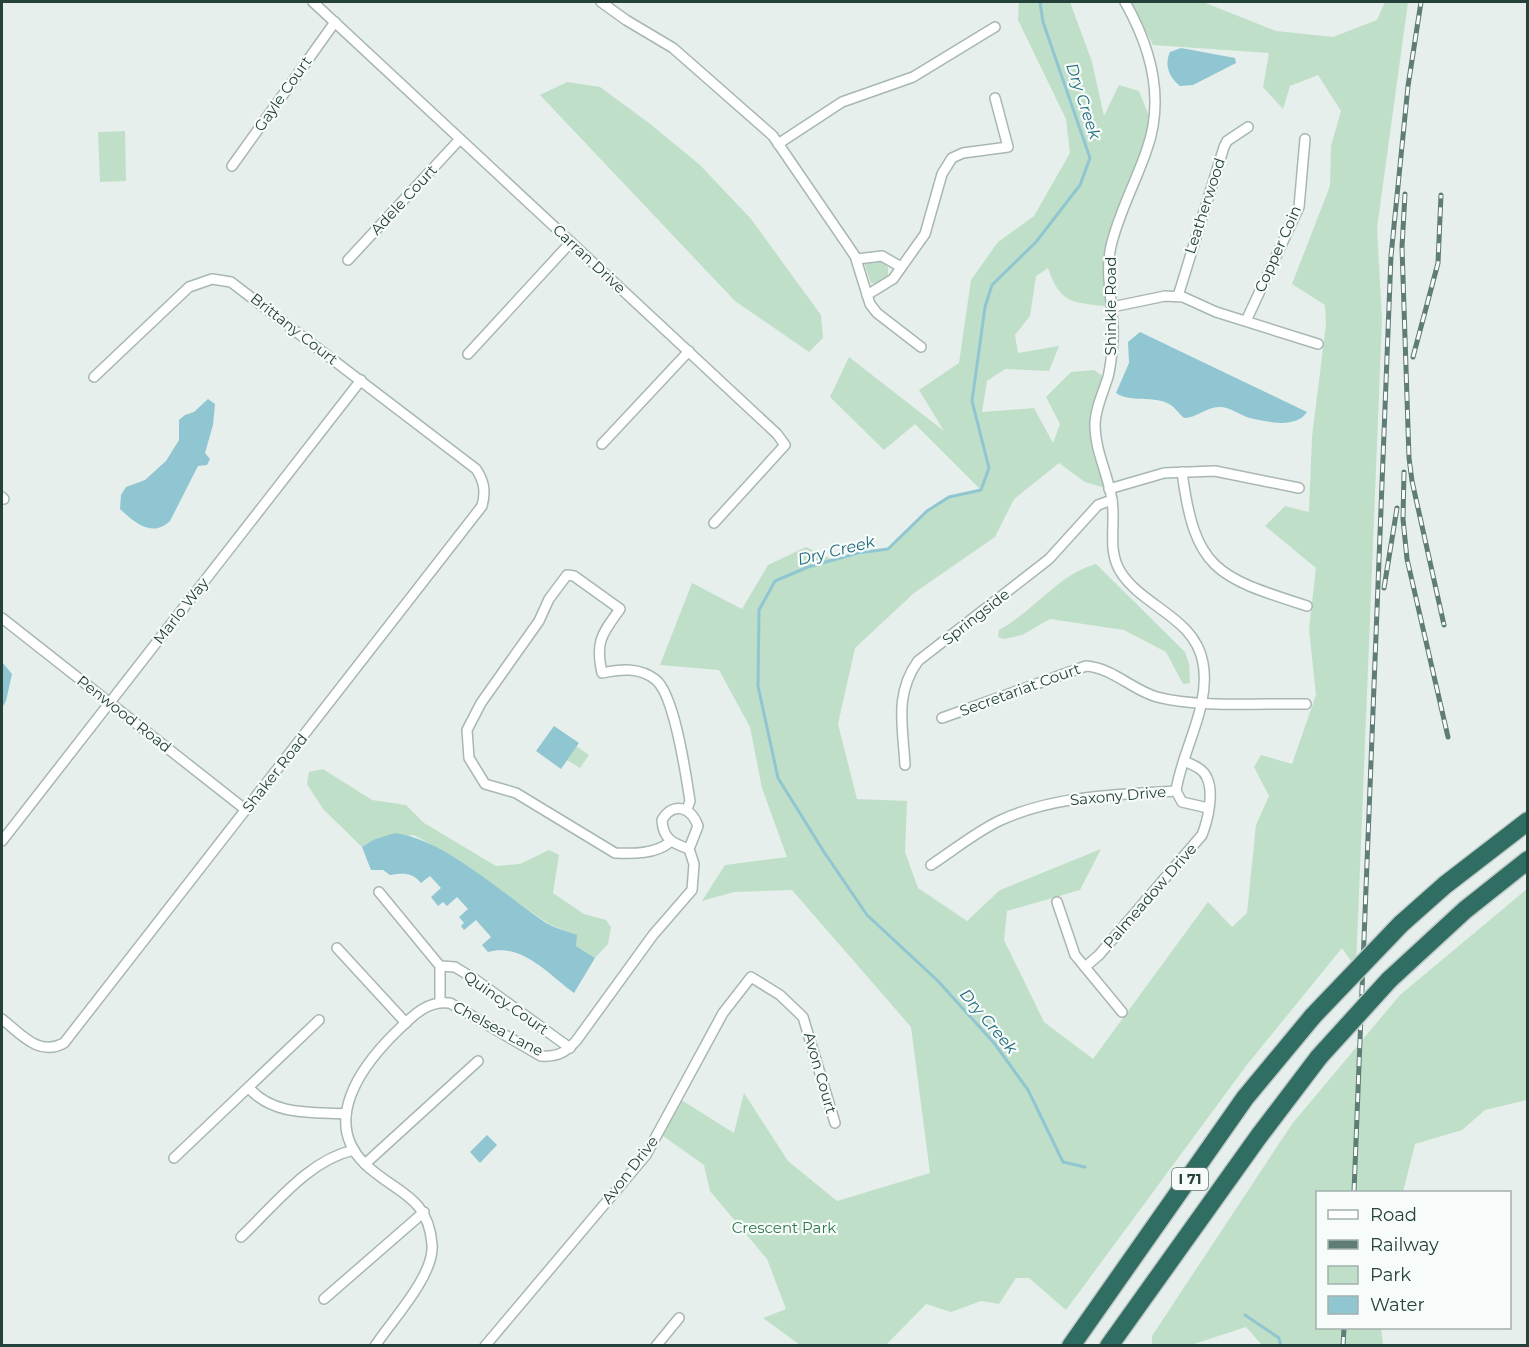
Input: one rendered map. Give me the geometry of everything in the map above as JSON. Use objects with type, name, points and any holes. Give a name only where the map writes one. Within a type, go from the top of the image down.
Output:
[{"type":"highway","name":"I 71","points":[[1071,1346],[1245,1098],[1313,1016],[1401,924],[1444,885],[1527,821]]},
{"type":"highway","name":"I 71","points":[[1109,1346],[1258,1136],[1319,1057],[1389,980],[1465,910],[1527,860]]},
{"type":"street","name":"Carran Drive","points":[[313,2],[777,434],[786,445],[714,523]]},
{"type":"street","points":[[601,2],[673,48],[743,107],[778,144],[857,259],[867,295],[877,313],[921,347]]},
{"type":"street","name":"Shinkle Road","points":[[1125,2],[1144,37],[1150,56],[1155,98],[1153,126],[1148,147],[1117,224],[1111,249],[1110,366],[1095,426],[1097,447],[1112,500],[1112,548],[1120,571],[1135,588],[1185,628],[1193,639],[1203,663],[1201,702],[1176,791]]},
{"type":"street","name":"Gayle Court","points":[[232,166],[335,22]]},
{"type":"street","points":[[778,144],[842,102],[913,77],[995,27]]},
{"type":"street","points":[[867,295],[887,285],[928,229],[942,174],[952,158],[963,153],[1008,147],[995,98]]},
{"type":"street","name":"Leatherwood","points":[[1178,296],[1224,147],[1248,127]]},
{"type":"street","name":"Adele Court","points":[[348,260],[460,139]]},
{"type":"street","name":"Copper Coin","points":[[1246,321],[1299,207],[1305,139]]},
{"type":"street","points":[[468,354],[571,242]]},
{"type":"street","points":[[857,259],[882,256],[901,267]]},
{"type":"street","name":"Brittany Court","points":[[94,377],[189,287],[200,281],[217,279],[238,285],[476,469],[483,480],[484,490]]},
{"type":"street","points":[[1112,307],[1178,296],[1318,344]]},
{"type":"street","points":[[602,444],[688,351]]},
{"type":"street","name":"Marlo Way","points":[[2,841],[361,380]]},
{"type":"street","points":[[1110,489],[1164,473],[1182,472],[1222,472],[1299,488]]},
{"type":"street","points":[[1182,472],[1197,541],[1205,556],[1241,583],[1307,606]]},
{"type":"street","name":"Shaker Road","points":[[2,1019],[39,1048],[55,1049],[71,1035],[482,506],[484,490]]},
{"type":"street","name":"Springside","points":[[905,765],[902,695],[908,676],[918,661],[1049,559],[1098,506],[1112,500]]},
{"type":"street","points":[[670,842],[659,849],[630,854],[615,853],[516,793],[485,784],[469,758],[467,730],[481,703],[539,621],[562,579],[574,576],[620,609],[603,634],[598,646],[602,673],[631,670],[643,673],[658,682],[665,693],[682,750],[690,801],[687,809]]},
{"type":"street","name":"Penwood Road","points":[[2,618],[246,810]]},
{"type":"street","name":"Secretariat Court","points":[[942,718],[1086,666],[1096,666],[1138,690],[1157,697],[1201,702],[1306,704]]},
{"type":"street","name":"Palmeadow Drive","points":[[1085,967],[1099,955],[1195,845],[1207,824],[1208,779],[1203,772],[1184,761]]},
{"type":"street","points":[[1176,791],[1182,802],[1208,808]]},
{"type":"street","name":"Saxony Drive","points":[[932,865],[993,825],[1031,810],[1075,798],[1176,791]]},
{"type":"street","points":[[687,809],[676,808],[666,812],[662,820],[665,836],[670,842],[689,849]]},
{"type":"street","points":[[570,1048],[653,935],[692,890],[694,864],[689,849],[698,826],[687,809]]},
{"type":"street","points":[[379,892],[440,966],[440,1001]]},
{"type":"street","points":[[1057,902],[1071,944],[1085,967],[1122,1012]]},
{"type":"street","points":[[338,948],[406,1023]]},
{"type":"street","name":"Quincy Court","points":[[440,966],[455,967],[476,980],[570,1048]]},
{"type":"street","name":"Avon Court","points":[[751,977],[780,995],[803,1017],[835,1123]]},
{"type":"street","name":"Avon Drive","points":[[485,1346],[646,1155],[723,1013],[751,977]]},
{"type":"street","name":"Chelsea Lane","points":[[424,1212],[418,1203],[365,1164],[354,1150],[346,1129],[346,1114],[350,1096],[370,1061],[427,1004],[440,1001],[450,1003],[541,1056],[560,1055],[570,1048]]},
{"type":"street","points":[[174,1158],[319,1020]]},
{"type":"street","points":[[365,1164],[478,1061]]},
{"type":"street","points":[[249,1088],[266,1104],[289,1111],[346,1114]]},
{"type":"street","points":[[241,1237],[313,1169],[332,1157],[354,1150]]},
{"type":"street","points":[[324,1299],[424,1212],[433,1246],[428,1270],[375,1346]]},
{"type":"street","points":[[656,1346],[679,1318]]},
{"type":"green space","name":"Crescent Park","points":[[1019,2],[1070,2],[1092,62],[1104,116],[1119,85],[1139,91],[1153,126],[1111,249],[1112,307],[1079,303],[1064,296],[1058,290],[1048,268],[1036,276],[1030,316],[1015,335],[1018,353],[1059,346],[1049,371],[1005,369],[987,381],[982,412],[1034,408],[1053,443],[1060,424],[1046,397],[1071,372],[1094,370],[1107,379],[1095,419],[1109,489],[1085,482],[1059,463],[1014,499],[995,537],[914,593],[855,648],[838,724],[857,799],[907,801],[905,852],[918,888],[967,921],[1000,890],[1101,849],[1080,890],[1007,911],[1004,940],[1044,1022],[1093,1059],[1208,902],[1232,927],[1247,913],[1256,825],[1269,796],[1254,767],[1261,755],[1292,764],[1316,695],[1309,629],[1316,568],[1265,526],[1285,506],[1309,512],[1312,437],[1326,325],[1325,305],[1292,284],[1330,186],[1331,146],[1341,111],[1318,75],[1290,86],[1283,109],[1263,87],[1269,53],[1153,45],[1131,2],[1203,2],[1276,31],[1333,37],[1377,20],[1385,2],[1408,2],[1377,228],[1382,319],[1356,968],[1342,948],[1246,1066],[1066,1310],[1029,1278],[1016,1278],[999,1304],[981,1301],[951,1312],[926,1304],[886,1345],[800,1345],[763,1318],[786,1309],[767,1259],[710,1191],[704,1165],[659,1133],[678,1098],[734,1133],[744,1093],[788,1161],[837,1201],[930,1173],[911,1027],[792,890],[734,892],[702,901],[725,865],[787,857],[762,788],[750,727],[719,670],[660,665],[692,583],[742,609],[768,565],[806,547],[833,560],[888,549],[927,511],[949,497],[981,490],[915,424],[884,450],[830,397],[849,357],[944,431],[919,390],[959,363],[971,280],[998,242],[1034,216],[1070,153],[1066,119],[1018,20]]},
{"type":"green space","points":[[567,82],[600,87],[649,123],[700,165],[751,219],[821,315],[823,338],[809,352],[735,301],[540,95]]},
{"type":"green space","points":[[125,131],[126,181],[100,182],[98,132]]},
{"type":"green space","points":[[880,260],[888,267],[888,277],[877,284],[871,283],[864,263]]},
{"type":"green space","points":[[1096,564],[1185,652],[1189,664],[1190,683],[1183,684],[1166,652],[1124,630],[1050,619],[1022,635],[1004,639],[998,637],[999,630],[1058,584]]},
{"type":"green space","points":[[576,746],[589,755],[580,768],[567,760]]},
{"type":"green space","points":[[323,769],[372,800],[406,805],[424,823],[496,866],[520,864],[549,850],[559,855],[553,893],[584,914],[606,920],[611,927],[608,944],[595,958],[576,946],[576,935],[549,924],[444,852],[414,835],[373,840],[362,847],[323,809],[307,784],[309,772]]},
{"type":"green space","points":[[1527,889],[1527,1100],[1485,1110],[1462,1130],[1415,1144],[1403,1191],[1316,1191],[1316,1329],[1381,1329],[1383,1345],[1262,1345],[1246,1327],[1191,1345],[1152,1345],[1152,1336],[1292,1124],[1400,995]]},
{"type":"water","points":[[1181,48],[1235,58],[1236,63],[1193,85],[1180,86],[1170,75],[1167,62],[1170,52]]},
{"type":"water","points":[[1140,332],[1307,412],[1296,421],[1281,423],[1250,418],[1219,407],[1184,418],[1171,405],[1163,401],[1122,396],[1116,393],[1129,363],[1128,342]]},
{"type":"water","points":[[208,399],[215,404],[213,425],[205,453],[210,459],[207,465],[198,466],[170,521],[157,528],[144,527],[120,509],[121,495],[126,487],[145,480],[166,461],[179,440],[179,420],[194,412]]},
{"type":"water","points":[[2,662],[12,674],[6,701],[2,708]]},
{"type":"water","points":[[554,726],[579,743],[561,769],[536,751]]},
{"type":"water","points":[[395,833],[414,837],[453,857],[546,923],[577,935],[576,946],[595,958],[574,993],[524,956],[500,950],[488,952],[482,945],[491,937],[476,920],[464,930],[461,926],[464,923],[459,917],[468,909],[457,897],[447,906],[443,902],[438,906],[431,897],[441,888],[430,876],[421,883],[407,874],[390,875],[383,870],[371,870],[362,847],[373,840]]},
{"type":"water","points":[[487,1135],[497,1145],[480,1163],[470,1152]]},
{"type":"waterway","name":"Dry Creek","points":[[1040,2],[1043,22],[1090,158],[1080,185],[1036,242],[992,285],[985,307],[972,401],[989,468],[981,490],[949,497],[927,511],[888,549],[858,553],[808,567],[775,581],[759,610],[758,686],[778,778],[824,852],[867,915],[938,981],[994,1043],[1028,1090],[1063,1162],[1085,1167]]},
{"type":"waterway","name":"Dry Creek","points":[[1245,1315],[1279,1338],[1281,1346]]},
{"type":"railway","points":[[1354,1191],[1391,256],[1408,86],[1421,2]]},
{"type":"railway","points":[[1405,194],[1402,247],[1409,458],[1444,625]]},
{"type":"railway","points":[[1413,357],[1438,263],[1441,195]]},
{"type":"railway","points":[[1404,472],[1403,519],[1407,559],[1448,737]]},
{"type":"railway","points":[[1384,588],[1397,508]]},
{"type":"railway","points":[[1343,1346],[1344,1329]]}]
